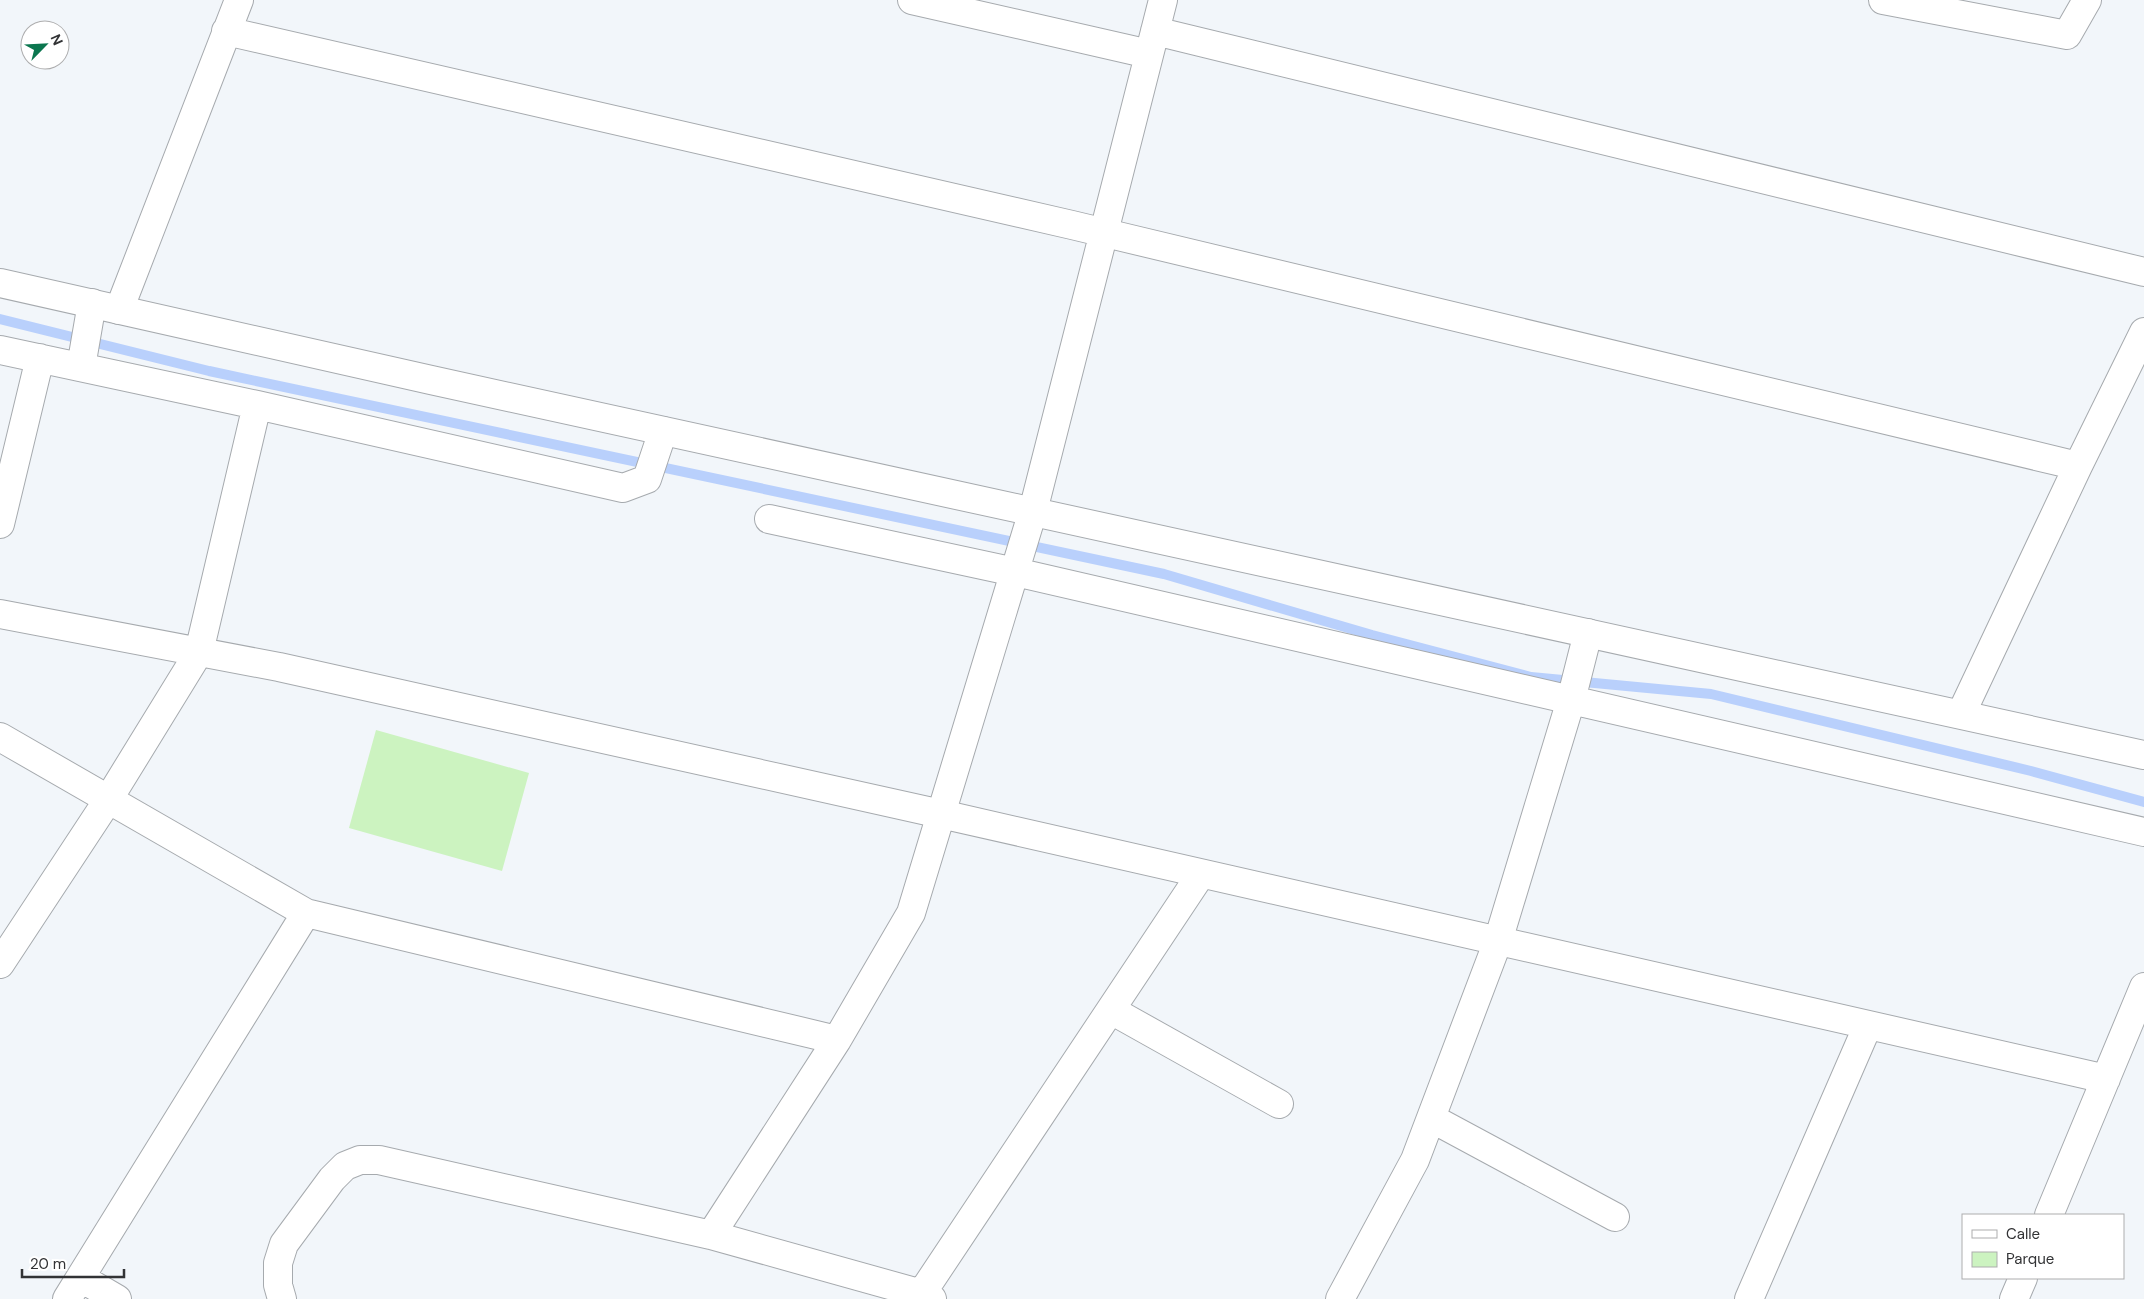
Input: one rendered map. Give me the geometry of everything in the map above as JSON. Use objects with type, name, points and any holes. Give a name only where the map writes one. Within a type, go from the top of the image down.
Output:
[{"type":"street","points":[[119,310],[239,0]]},
{"type":"street","points":[[912,0],[974,7],[1152,43],[2144,272]]},
{"type":"street","points":[[711,1235],[836,1040],[911,913],[1033,511],[1163,0]]},
{"type":"street","points":[[1883,0],[2067,35],[2087,0]]},
{"type":"street","points":[[226,31],[1104,233],[2078,466]]},
{"type":"street","points":[[0,283],[663,431],[2144,755]]},
{"type":"street","points":[[81,367],[92,303]]},
{"type":"street","points":[[1961,714],[2078,466],[2144,332]]},
{"type":"street","points":[[0,350],[257,405],[623,488],[646,479],[663,431]]},
{"type":"street","points":[[0,524],[40,358]]},
{"type":"street","points":[[0,964],[108,800],[199,652],[257,405]]},
{"type":"street","points":[[769,519],[1015,572],[2144,832]]},
{"type":"street","points":[[0,614],[288,670],[941,814],[2106,1079]]},
{"type":"street","points":[[1342,1298],[1415,1160],[1498,941],[1571,700],[1588,633]]},
{"type":"street","points":[[0,737],[306,913],[836,1040]]},
{"type":"street","points":[[282,1299],[278,1285],[278,1263],[284,1244],[332,1179],[344,1166],[360,1160],[379,1160],[711,1235],[924,1297],[1201,874]]},
{"type":"street","points":[[117,1299],[74,1288],[306,913]]},
{"type":"street","points":[[2049,1214],[2144,987]]},
{"type":"street","points":[[1111,1010],[1279,1104]]},
{"type":"street","points":[[1749,1299],[1868,1025]]},
{"type":"street","points":[[1431,1118],[1615,1217]]},
{"type":"street","points":[[2014,1299],[2023,1279]]},
{"type":"green space","points":[[376,730],[529,773],[502,871],[349,828]]},
{"type":"waterway","points":[[0,319],[209,371],[1164,574],[1372,635],[1531,677],[1711,694],[2031,771],[2144,802]]}]
